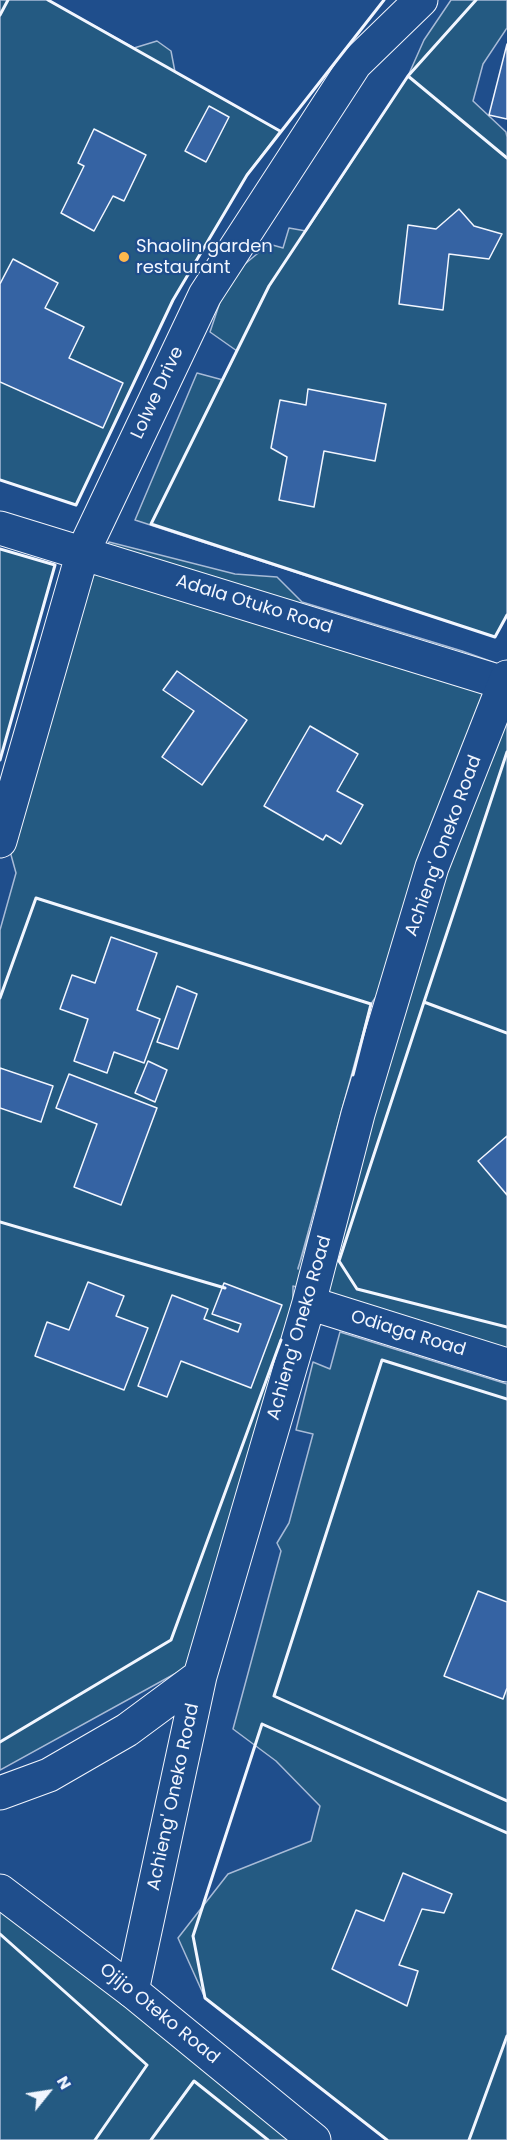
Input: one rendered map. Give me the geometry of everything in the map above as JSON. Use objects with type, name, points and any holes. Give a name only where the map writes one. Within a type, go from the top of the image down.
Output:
[{"type":"main road","name":"Lolwe Drive","points":[[0,841],[83,552],[205,295],[355,64],[421,0]]},
{"type":"main road","name":"Adala Otuko Road","points":[[0,528],[506,681]]},
{"type":"main road","name":"Achieng' Oneko Road","points":[[132,1991],[200,1676],[309,1303],[358,1114],[432,867],[506,681]]},
{"type":"main road","name":"Odiaga Road","points":[[309,1303],[507,1365]]},
{"type":"main road","points":[[0,1793],[49,1775],[128,1730],[200,1676]]},
{"type":"main road","name":"Ojijo Oteko Road","points":[[0,1892],[132,1991],[314,2140]]},
{"type":"shaded area","points":[[0,0],[48,0],[134,48],[157,41],[171,51],[175,72],[280,131],[247,175],[173,300],[76,505],[0,480]]},
{"type":"shaded area","points":[[451,0],[507,0],[507,28],[483,64],[473,101],[506,132],[507,137],[507,615],[495,637],[135,520],[197,373],[223,380],[237,351],[210,332],[228,278],[269,244],[283,248],[289,228],[306,231],[408,76],[424,40]]},
{"type":"shaded area","points":[[109,542],[235,574],[277,577],[302,602],[507,667],[507,1349],[293,1286],[293,1308],[189,1666],[0,1770],[0,930],[16,873],[8,844],[94,573]],"holes":[[[491,686],[300,1263],[371,1004],[384,985]]]},
{"type":"shaded area","points":[[0,549],[55,565],[0,760]]},
{"type":"shaded area","points":[[340,1332],[507,1384],[507,2140],[387,2140],[205,1998],[178,1938],[228,1874],[311,1841],[320,1806],[276,1761],[233,1729],[281,1551],[277,1543],[289,1523],[313,1434],[296,1430],[313,1362],[330,1369]]},
{"type":"shaded area","points":[[0,1908],[299,2140],[0,2140]]},
{"type":"building","points":[[507,44],[507,119],[489,115]]},
{"type":"building","points":[[209,106],[229,117],[206,162],[185,151]]},
{"type":"building","points":[[94,129],[146,155],[124,201],[113,196],[94,231],[61,213],[84,166],[78,163]]},
{"type":"building","points":[[459,209],[474,226],[502,234],[489,259],[449,254],[443,310],[399,304],[408,225],[436,229]]},
{"type":"building","points":[[13,259],[58,283],[45,308],[84,327],[69,358],[123,383],[103,428],[0,382],[0,284]]},
{"type":"building","points":[[308,389],[386,404],[375,461],[324,451],[314,507],[279,500],[287,457],[271,448],[280,400],[306,405]]},
{"type":"building","points":[[177,671],[247,720],[202,785],[162,757],[194,711],[163,690]]},
{"type":"building","points":[[310,726],[358,754],[337,791],[363,805],[341,844],[326,835],[323,840],[264,806]]},
{"type":"building","points":[[111,937],[157,953],[137,1010],[160,1019],[144,1063],[114,1052],[107,1073],[74,1061],[88,1019],[60,1009],[72,975],[95,983]]},
{"type":"building","points":[[177,986],[197,994],[178,1049],[157,1042]]},
{"type":"building","points":[[148,1061],[167,1070],[155,1102],[135,1093]]},
{"type":"building","points":[[0,1068],[53,1086],[41,1122],[0,1108]]},
{"type":"building","points":[[69,1074],[157,1108],[121,1205],[74,1187],[97,1124],[56,1108]]},
{"type":"building","points":[[507,1136],[507,1195],[478,1161]]},
{"type":"building","points":[[88,1282],[124,1296],[116,1316],[148,1328],[124,1390],[35,1356],[47,1322],[69,1330]]},
{"type":"building","points":[[224,1283],[282,1305],[251,1388],[181,1361],[167,1397],[138,1386],[172,1295],[208,1309],[204,1319],[238,1332],[241,1324],[212,1314]]},
{"type":"building","points":[[478,1591],[507,1602],[507,1688],[503,1699],[444,1676]]},
{"type":"building","points":[[403,1873],[452,1894],[444,1913],[422,1909],[399,1965],[418,1971],[407,2006],[332,1969],[356,1910],[384,1921]]},
{"type":"wall","points":[[0,15],[8,0]]},
{"type":"wall","points":[[48,0],[280,131]]},
{"type":"wall","points":[[0,480],[76,505],[173,300],[247,175],[384,0]]},
{"type":"wall","points":[[408,76],[476,0]]},
{"type":"wall","points":[[507,158],[408,76],[269,286],[151,524],[495,637],[507,615]]},
{"type":"wall","points":[[0,549],[55,565],[0,760]]},
{"type":"wall","points":[[507,752],[424,1002],[507,1033]]},
{"type":"wall","points":[[0,998],[36,898],[371,1004],[353,1075]]},
{"type":"wall","points":[[424,1002],[339,1261],[357,1289],[507,1327]]},
{"type":"wall","points":[[0,1222],[225,1288]]},
{"type":"wall","points":[[0,1742],[171,1640],[281,1340]]},
{"type":"wall","points":[[507,1399],[382,1360],[274,1696],[507,1801]]},
{"type":"wall","points":[[387,2140],[205,1998],[193,1936],[262,1724],[507,1833]]},
{"type":"wall","points":[[0,1934],[147,2065],[95,2140]]},
{"type":"wall","points":[[469,2140],[507,2036]]},
{"type":"wall","points":[[151,2140],[194,2081],[268,2140]]},
{"type":"place","name":"Shaolin garden restaurant","points":[[124,257]]}]
